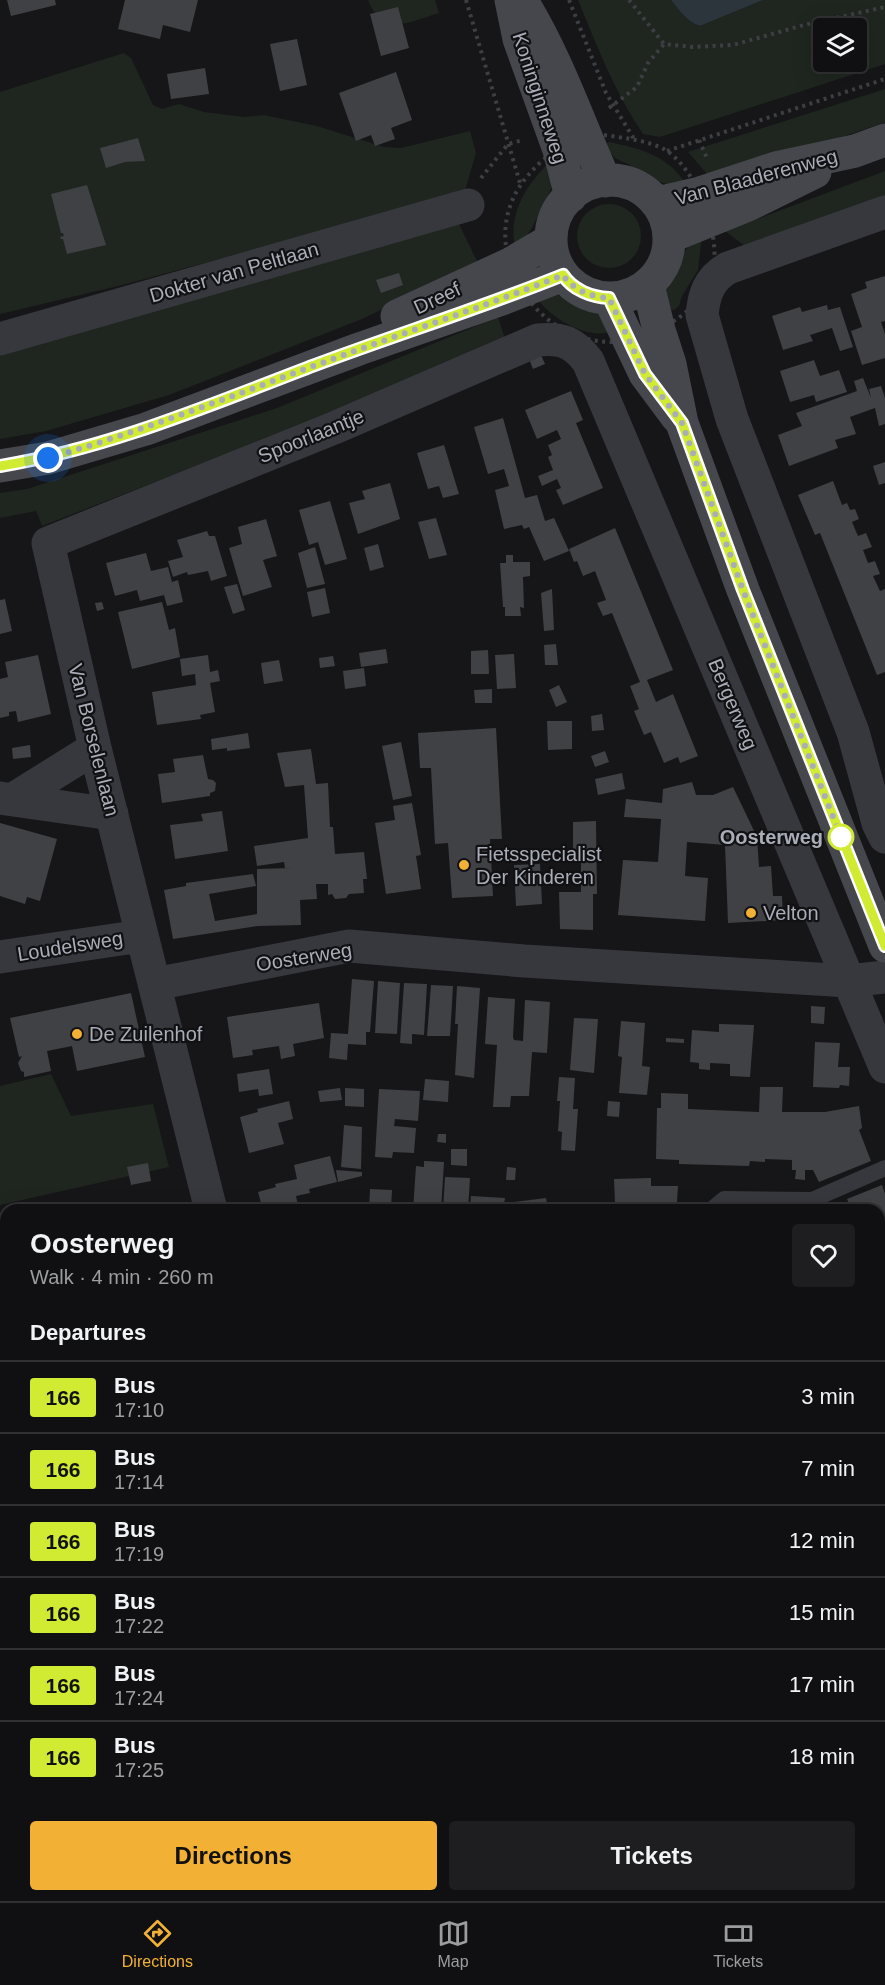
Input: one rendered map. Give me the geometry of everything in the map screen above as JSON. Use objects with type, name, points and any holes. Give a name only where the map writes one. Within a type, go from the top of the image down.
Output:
[{"type":"main road","name":"Koninginneweg","points":[[511,0],[519,39],[559,150],[570,196]]},
{"type":"main road","name":"Koninginneweg","points":[[521,0],[536,24],[557,68],[605,181]]},
{"type":"main road","name":"Van Blaaderenweg","points":[[657,203],[700,193],[776,168],[870,145]]},
{"type":"main road","name":"Van Blaaderenweg","points":[[669,237],[793,185],[870,145]]},
{"type":"main road","points":[[605,181],[629,183],[646,192],[657,203],[667,220],[669,237],[667,256],[659,272],[648,285],[633,294],[616,298],[598,297],[581,291],[567,280],[556,264],[551,240],[552,225],[560,207],[570,196],[589,184],[605,181]]},
{"type":"main road","name":"Dreef","points":[[257,387],[375,326],[510,264],[551,240]]},
{"type":"main road","name":"Dreef","points":[[0,466],[48,458],[146,429],[563,275]]},
{"type":"main road","points":[[648,285],[670,364],[682,423],[743,590],[885,946]]},
{"type":"main road","points":[[609,298],[645,374],[682,423]]},
{"type":"street","name":"Dokter van Peltlaan","points":[[0,339],[468,205]]},
{"type":"street","points":[[885,212],[734,265],[722,271],[706,300],[732,419],[853,732],[878,823],[885,837]]},
{"type":"street","name":"Spoorlaantje","points":[[48,543],[334,428],[521,346],[538,340],[552,339],[569,342],[574,346]]},
{"type":"street","name":"Bergerweg","points":[[574,346],[588,361],[594,374],[885,1067]]},
{"type":"street","name":"Van Borselenlaan","points":[[48,543],[95,748],[210,1204]]},
{"type":"street","points":[[8,798],[95,748]]},
{"type":"street","points":[[8,798],[112,814]]},
{"type":"street","name":"Loudelsweg","points":[[0,957],[141,936]]},
{"type":"street","name":"Oosterweg","points":[[155,984],[349,946],[524,962],[849,981],[885,977]]},
{"type":"lane","points":[[718,1204],[724,1199],[812,1200],[885,1168]]},
{"type":"path","points":[[465,0],[520,183]]},
{"type":"path","points":[[569,0],[606,93],[634,139]]},
{"type":"path","points":[[629,0],[663,44],[693,47],[733,45],[885,7]]},
{"type":"path","points":[[614,106],[637,87],[648,63],[663,44]]},
{"type":"path","points":[[667,151],[885,79]]},
{"type":"shaded area","points":[[368,0],[435,0],[439,13],[407,23],[389,23],[374,12]]},
{"type":"shaded area","points":[[578,0],[671,0],[680,12],[700,26],[763,0],[885,0],[885,64],[867,70],[867,18],[813,18],[813,72],[860,72],[660,137],[643,134],[607,69]]},
{"type":"shaded area","points":[[671,0],[763,0],[700,26],[680,12]]},
{"type":"shaded area","points":[[124,53],[131,58],[153,105],[162,109],[179,104],[204,112],[244,117],[263,115],[317,126],[384,147],[401,148],[470,131],[476,153],[464,194],[118,286],[0,314],[0,92]]},
{"type":"shaded area","points":[[885,89],[885,122],[714,182],[688,152]]},
{"type":"shaded area","points":[[609,142],[653,155],[671,167],[687,185],[669,185],[658,181],[615,158],[603,145]]},
{"type":"shaded area","points":[[549,163],[553,181],[551,189],[532,228],[515,247],[514,223],[521,201],[533,181]]},
{"type":"shaded area","points":[[885,171],[885,204],[750,250],[725,231]]},
{"type":"shaded area","points":[[609,204],[627,210],[635,218],[641,236],[635,254],[627,262],[609,268],[591,262],[583,254],[577,236],[583,218],[591,210]]},
{"type":"shaded area","points":[[458,222],[478,263],[362,319],[169,395],[46,431],[0,439],[0,347]]},
{"type":"shaded area","points":[[702,234],[698,270],[682,296],[679,306],[674,310],[667,309],[664,296],[667,285],[689,244]]},
{"type":"shaded area","points":[[554,293],[596,312],[614,330],[594,333],[570,326],[550,312],[536,296]]},
{"type":"shaded area","points":[[498,317],[507,345],[42,526],[36,511],[0,518],[0,493],[27,489],[277,408]]},
{"type":"shaded area","points":[[51,1074],[71,1116],[153,1104],[169,1167],[0,1204],[0,1086]]},
{"type":"building","points":[[7,0],[55,0],[56,5],[11,16]]},
{"type":"building","points":[[125,0],[198,0],[190,32],[163,25],[160,39],[118,29]]},
{"type":"building","points":[[398,7],[409,48],[381,56],[370,14]]},
{"type":"building","points":[[297,39],[307,85],[280,91],[270,44]]},
{"type":"building","points":[[205,68],[209,94],[171,99],[167,74]]},
{"type":"building","points":[[396,72],[412,120],[391,128],[395,139],[375,146],[371,135],[356,141],[339,93]]},
{"type":"building","points":[[138,138],[145,161],[125,162],[106,168],[100,148]]},
{"type":"building","points":[[87,185],[106,245],[67,254],[63,239],[60,237],[64,236],[61,233],[51,194]]},
{"type":"building","points":[[399,273],[403,285],[381,293],[376,280]]},
{"type":"building","points":[[885,276],[885,321],[881,322],[885,334],[885,358],[862,365],[851,331],[862,327],[851,294],[867,288],[865,282]]},
{"type":"building","points":[[827,305],[828,310],[840,307],[853,347],[840,351],[832,328],[810,335],[813,341],[783,350],[772,316],[800,307],[802,312]]},
{"type":"building","points":[[541,355],[545,364],[533,369],[529,359]]},
{"type":"building","points":[[814,360],[820,376],[839,370],[847,392],[816,402],[814,395],[790,402],[780,371]]},
{"type":"building","points":[[863,378],[871,398],[869,389],[881,386],[885,398],[885,424],[879,426],[875,408],[850,417],[856,434],[835,440],[838,448],[789,466],[778,435],[802,426],[796,413],[857,391],[854,381]]},
{"type":"building","points":[[571,391],[583,420],[576,423],[603,488],[563,505],[556,490],[561,488],[557,479],[542,486],[538,476],[553,470],[548,457],[552,455],[548,445],[561,439],[557,430],[537,439],[525,410]]},
{"type":"building","points":[[503,418],[525,498],[537,495],[545,521],[554,518],[569,551],[544,561],[529,527],[524,529],[522,525],[504,529],[495,490],[509,486],[504,469],[488,474],[474,427]]},
{"type":"building","points":[[444,445],[459,494],[443,498],[439,486],[428,489],[417,453]]},
{"type":"building","points":[[885,462],[885,483],[879,485],[873,466]]},
{"type":"building","points":[[833,481],[842,505],[847,503],[850,510],[855,509],[859,519],[852,522],[858,536],[866,533],[872,547],[863,550],[868,563],[875,561],[880,574],[873,576],[880,591],[885,589],[885,672],[877,675],[820,533],[815,535],[798,495]]},
{"type":"building","points":[[390,483],[400,519],[358,534],[349,503],[365,499],[362,491]]},
{"type":"building","points":[[330,501],[347,559],[325,565],[318,542],[309,545],[299,510]]},
{"type":"building","points":[[436,518],[447,555],[429,559],[418,522]]},
{"type":"building","points":[[266,519],[277,556],[263,560],[272,587],[243,596],[229,548],[242,544],[238,527]]},
{"type":"building","points":[[615,528],[673,670],[647,680],[656,702],[673,694],[698,756],[680,763],[678,757],[664,763],[651,732],[644,735],[634,711],[639,709],[630,686],[640,682],[612,613],[603,616],[597,603],[606,600],[595,571],[583,576],[569,549]]},
{"type":"building","points":[[207,531],[209,536],[215,536],[227,576],[211,581],[208,571],[188,575],[187,572],[173,577],[168,561],[183,557],[177,540]]},
{"type":"building","points":[[378,544],[384,567],[370,571],[364,548]]},
{"type":"building","points":[[315,547],[325,584],[307,588],[298,553]]},
{"type":"building","points":[[146,553],[151,571],[168,567],[172,582],[178,580],[183,602],[167,606],[164,595],[140,601],[137,590],[115,596],[106,563]]},
{"type":"building","points":[[506,555],[513,555],[513,562],[530,562],[530,576],[523,577],[524,608],[520,607],[521,616],[505,616],[500,563],[506,563]]},
{"type":"building","points":[[237,584],[245,610],[233,614],[224,587]]},
{"type":"building","points":[[325,588],[330,613],[312,617],[307,592]]},
{"type":"building","points":[[552,589],[554,630],[544,631],[541,593]]},
{"type":"building","points":[[5,599],[12,631],[0,634],[0,600]]},
{"type":"building","points":[[102,602],[104,609],[97,611],[95,603]]},
{"type":"building","points":[[162,602],[169,630],[175,628],[180,657],[132,669],[118,612]]},
{"type":"building","points":[[556,644],[558,665],[545,665],[544,645]]},
{"type":"building","points":[[386,649],[388,663],[361,667],[359,653]]},
{"type":"building","points":[[488,650],[489,674],[471,674],[471,651]]},
{"type":"building","points":[[514,654],[516,688],[497,689],[495,655]]},
{"type":"building","points":[[38,655],[51,714],[18,722],[16,711],[9,712],[9,716],[0,718],[0,679],[8,677],[5,662]]},
{"type":"building","points":[[208,655],[210,672],[218,670],[220,681],[210,683],[215,712],[200,715],[201,719],[157,725],[152,692],[196,685],[195,674],[182,676],[180,659]]},
{"type":"building","points":[[333,656],[335,666],[320,668],[319,658]]},
{"type":"building","points":[[279,660],[283,681],[264,684],[261,663]]},
{"type":"building","points":[[364,668],[366,686],[345,689],[343,671]]},
{"type":"building","points":[[559,685],[567,702],[556,707],[549,690]]},
{"type":"building","points":[[492,689],[492,703],[475,703],[474,690]]},
{"type":"building","points":[[602,714],[604,730],[592,731],[591,716]]},
{"type":"building","points":[[547,721],[572,721],[572,749],[548,750]]},
{"type":"building","points":[[496,728],[502,839],[490,839],[493,896],[452,898],[448,843],[435,844],[431,768],[420,768],[418,733]]},
{"type":"building","points":[[248,733],[250,748],[212,750],[211,739]]},
{"type":"building","points":[[401,742],[412,796],[393,800],[382,746]]},
{"type":"building","points":[[30,745],[31,757],[13,759],[12,748]]},
{"type":"building","points":[[311,749],[316,784],[328,783],[330,827],[333,827],[335,854],[364,852],[367,879],[363,879],[364,893],[349,894],[346,898],[335,899],[332,894],[328,895],[328,884],[316,884],[317,899],[300,900],[301,925],[258,926],[173,939],[164,890],[186,886],[186,883],[253,874],[256,886],[209,894],[215,921],[257,914],[257,869],[292,868],[285,868],[284,862],[257,866],[254,846],[308,838],[304,785],[285,787],[277,753]]},
{"type":"building","points":[[605,751],[609,762],[595,767],[591,756]]},
{"type":"building","points":[[203,755],[208,779],[216,783],[215,791],[210,793],[210,796],[162,803],[158,774],[175,772],[173,759]]},
{"type":"building","points":[[622,773],[625,789],[598,795],[595,779]]},
{"type":"building","points":[[692,782],[696,795],[713,795],[733,787],[757,837],[759,867],[771,866],[773,896],[782,896],[783,920],[728,923],[725,845],[687,842],[685,876],[708,878],[705,921],[618,915],[623,860],[658,862],[661,819],[624,817],[626,799],[662,803],[663,789]]},
{"type":"building","points":[[412,803],[421,855],[416,856],[421,889],[386,894],[375,823],[395,820],[393,806]]},
{"type":"building","points":[[222,811],[228,851],[175,859],[170,825],[203,821],[201,814]]},
{"type":"building","points":[[596,821],[597,894],[593,894],[593,930],[560,929],[559,892],[581,892],[581,859],[580,851],[573,851],[573,822]]},
{"type":"building","points":[[0,823],[57,839],[40,901],[27,897],[25,904],[0,896]]},
{"type":"building","points":[[540,864],[542,904],[516,906],[514,865]]},
{"type":"building","points":[[352,979],[374,981],[370,1032],[366,1032],[366,1045],[348,1044],[347,1060],[329,1058],[331,1033],[348,1034]]},
{"type":"building","points":[[378,981],[400,983],[397,1034],[375,1033]]},
{"type":"building","points":[[404,983],[427,984],[424,1035],[412,1034],[412,1044],[400,1043]]},
{"type":"building","points":[[431,985],[453,986],[450,1036],[427,1036]]},
{"type":"building","points":[[457,986],[480,988],[474,1078],[455,1075],[458,1024],[455,1024]]},
{"type":"building","name":"De Zuilenhof","points":[[131,993],[145,1057],[77,1071],[72,1046],[47,1051],[51,1071],[24,1077],[24,1072],[21,1071],[18,1063],[22,1056],[19,1057],[10,1018]]},
{"type":"building","points":[[488,997],[515,999],[513,1037],[514,1040],[523,1041],[525,1000],[550,1002],[547,1053],[532,1052],[529,1096],[511,1096],[510,1107],[493,1107],[497,1045],[485,1044]]},
{"type":"building","points":[[319,1003],[324,1038],[293,1044],[295,1056],[281,1059],[279,1046],[252,1050],[253,1055],[233,1058],[227,1017]]},
{"type":"building","points":[[811,1006],[825,1007],[824,1024],[811,1023]]},
{"type":"building","points":[[574,1018],[598,1019],[594,1073],[570,1070]]},
{"type":"building","points":[[621,1021],[645,1023],[642,1066],[650,1067],[647,1095],[619,1093],[622,1057],[618,1056]]},
{"type":"building","points":[[719,1024],[754,1025],[750,1077],[730,1076],[730,1064],[710,1063],[710,1070],[699,1069],[699,1063],[690,1062],[692,1030],[719,1032]]},
{"type":"building","points":[[666,1038],[684,1039],[684,1043],[666,1042]]},
{"type":"building","points":[[815,1042],[840,1043],[838,1067],[850,1067],[849,1086],[813,1087]]},
{"type":"building","points":[[269,1069],[273,1094],[259,1096],[258,1089],[239,1092],[237,1074]]},
{"type":"building","points":[[559,1077],[575,1078],[573,1109],[578,1109],[575,1151],[561,1150],[562,1132],[558,1131],[560,1101],[557,1101]]},
{"type":"building","points":[[425,1079],[449,1081],[448,1102],[423,1100]]},
{"type":"building","points":[[760,1087],[783,1087],[782,1112],[825,1112],[859,1106],[862,1128],[859,1130],[871,1161],[819,1182],[813,1170],[805,1170],[805,1180],[795,1179],[796,1170],[792,1170],[792,1160],[750,1161],[749,1166],[679,1164],[679,1160],[656,1159],[657,1108],[661,1108],[661,1093],[688,1094],[688,1109],[759,1112]]},
{"type":"building","points":[[340,1088],[342,1100],[320,1102],[318,1091]]},
{"type":"building","points":[[345,1088],[364,1089],[364,1107],[345,1106]]},
{"type":"building","points":[[379,1089],[420,1091],[418,1121],[395,1119],[394,1126],[416,1128],[414,1153],[393,1152],[392,1158],[375,1157]]},
{"type":"building","points":[[289,1101],[293,1119],[278,1123],[284,1144],[249,1153],[240,1117],[258,1112],[257,1109]]},
{"type":"building","points":[[608,1101],[620,1102],[619,1117],[607,1116]]},
{"type":"building","points":[[344,1125],[362,1127],[361,1169],[341,1167]]},
{"type":"building","points":[[438,1134],[446,1134],[446,1143],[437,1142]]},
{"type":"building","points":[[451,1149],[467,1149],[467,1166],[451,1165]]},
{"type":"building","points":[[330,1156],[337,1182],[309,1189],[310,1193],[296,1196],[298,1204],[261,1204],[258,1192],[276,1187],[275,1184],[297,1179],[294,1165]]},
{"type":"building","points":[[424,1161],[444,1162],[441,1204],[413,1204],[416,1166],[424,1167]]},
{"type":"building","points":[[148,1163],[151,1181],[131,1185],[127,1167]]},
{"type":"building","points":[[507,1167],[516,1168],[515,1180],[506,1180]]},
{"type":"building","points":[[336,1170],[362,1172],[362,1176],[338,1182]]},
{"type":"building","points":[[445,1177],[470,1178],[468,1204],[443,1204]]},
{"type":"building","points":[[651,1178],[651,1186],[678,1186],[677,1202],[615,1203],[614,1179]]},
{"type":"building","points":[[882,1185],[885,1204],[849,1204],[847,1199]]},
{"type":"building","points":[[370,1189],[392,1190],[391,1204],[369,1204]]},
{"type":"building","points":[[471,1196],[505,1198],[504,1204],[470,1204]]},
{"type":"building","points":[[546,1198],[547,1204],[506,1204]]},
{"type":"bus line","name":"166","points":[[0,466],[48,458],[146,429],[563,275],[581,291],[609,298],[645,374],[682,423],[743,590],[885,946]]},
{"type":"place","name":"Oosterweg","points":[[841,837]]},
{"type":"place","name":"Fietsspecialist Der Kinderen","points":[[464,865]]},
{"type":"place","name":"Velton","points":[[751,913]]},
{"type":"place","name":"De Zuilenhof","points":[[77,1034]]},
{"type":"route","points":[[48,458],[146,429],[563,275],[581,291],[609,298],[645,374],[682,423],[743,590],[841,837]]}]
